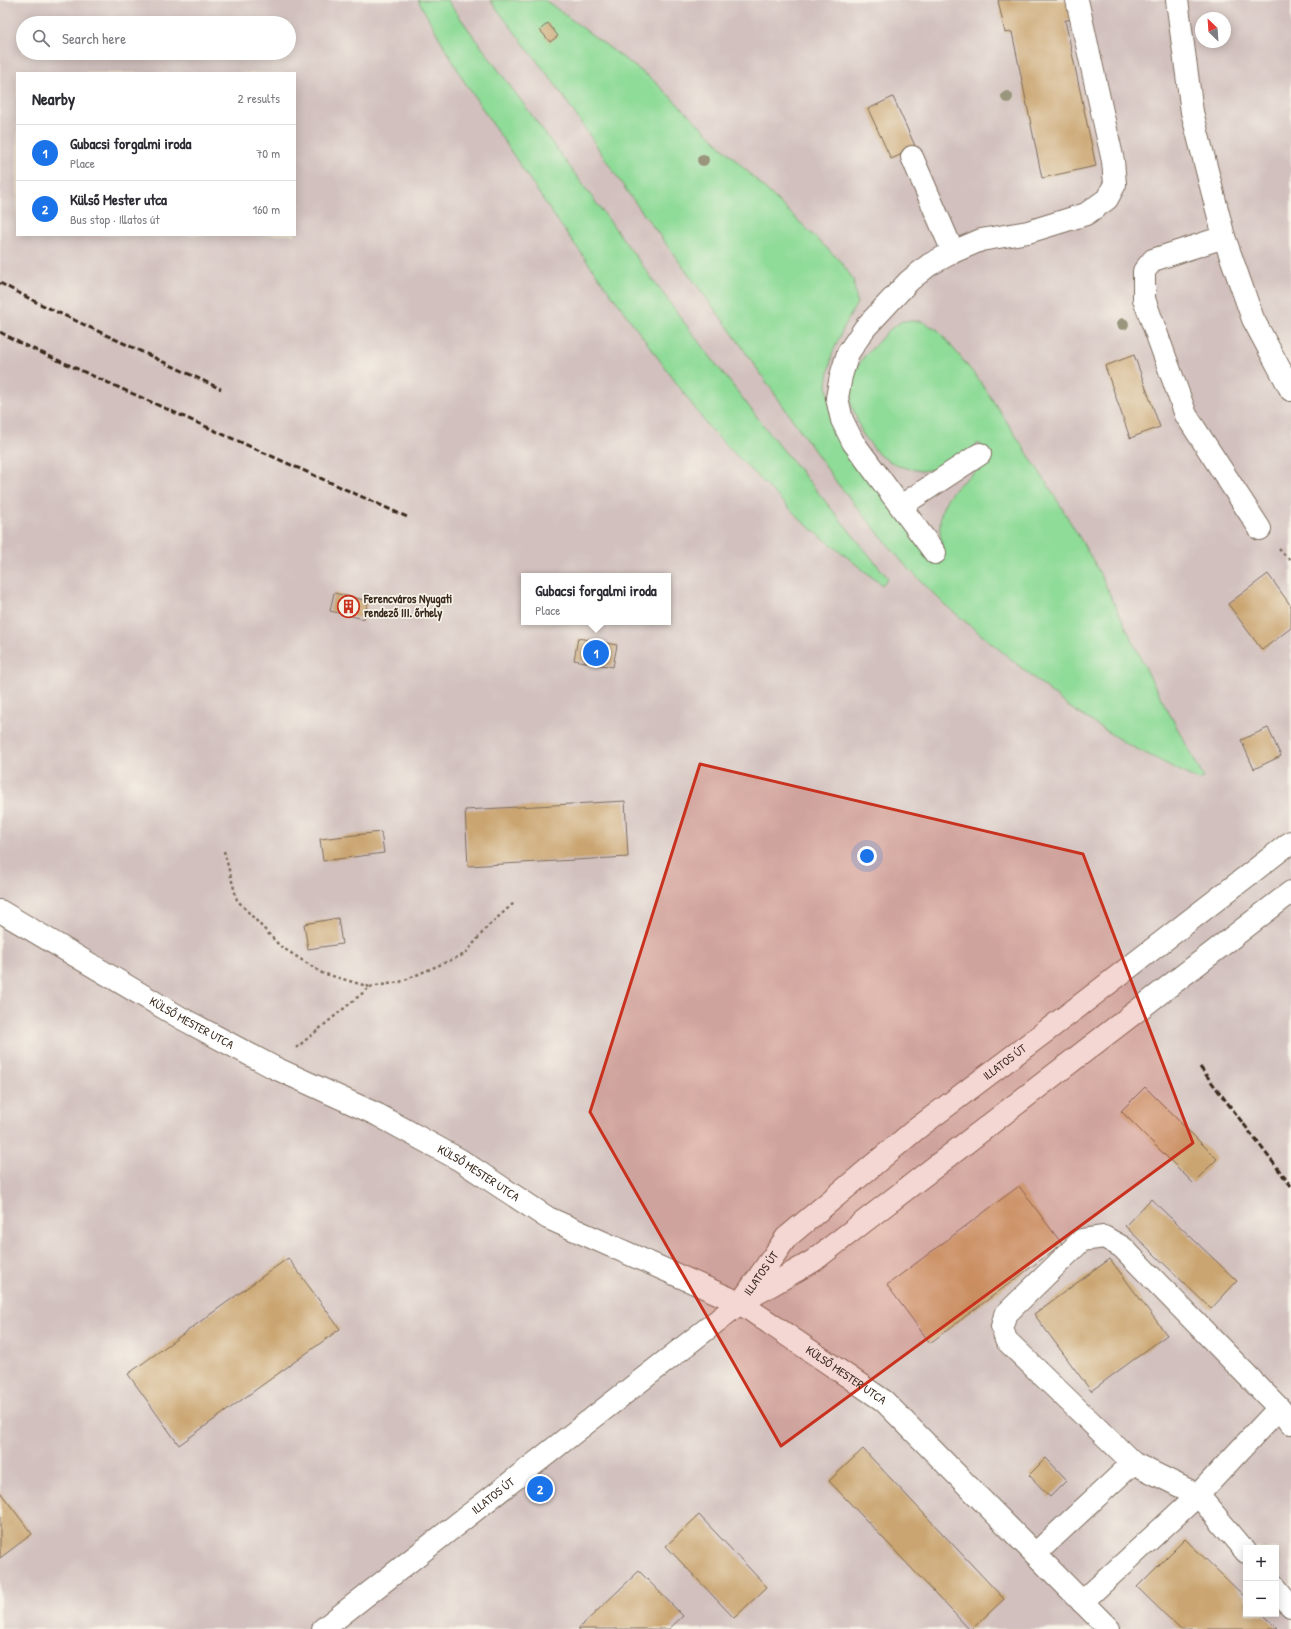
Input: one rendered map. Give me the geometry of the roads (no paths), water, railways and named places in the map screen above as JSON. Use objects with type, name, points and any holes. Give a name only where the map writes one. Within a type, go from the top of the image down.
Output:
[{"type":"street","points":[[935,553],[853,442],[842,420],[837,398],[841,376],[848,353],[865,328],[909,281],[929,264],[981,240],[1028,232],[1086,214],[1107,199],[1115,184],[1113,161],[1077,0]]},
{"type":"street","points":[[1177,0],[1192,112],[1224,237],[1253,319],[1291,390]]},
{"type":"street","points":[[912,157],[953,252]]},
{"type":"street","points":[[1224,237],[1153,260],[1144,271],[1144,299],[1186,415],[1260,529]]},
{"type":"street","points":[[901,506],[980,454]]},
{"type":"street","name":"ILLATOS ÚT","points":[[740,1303],[786,1238],[915,1130],[1074,1010],[1291,842]]},
{"type":"street","name":"ILLATOS ÚT","points":[[323,1629],[740,1303],[812,1261],[1291,892]]},
{"type":"street","name":"KÜLSŐ MESTER UTCA","points":[[0,911],[180,1018],[273,1067],[378,1115],[460,1160],[548,1218],[740,1303],[884,1402],[1109,1629]]},
{"type":"street","points":[[1082,1602],[1198,1495],[1285,1416],[1122,1247],[1104,1237],[1082,1240],[1005,1315],[1002,1327],[1006,1340],[1133,1463],[1198,1495],[1243,1548]]},
{"type":"street","points":[[1035,1554],[1133,1463]]},
{"type":"street","points":[[1279,1592],[1291,1606]]},
{"type":"railway","points":[[0,283],[38,303],[221,389]]},
{"type":"railway","points":[[0,332],[22,344],[407,517]]},
{"type":"railway","points":[[1200,1067],[1291,1186]]},
{"type":"place","name":"Ferencváros Nyugati rendező III. őrhely","points":[[349,606]]},
{"type":"place","name":"Gubacsi forgalmi iroda","points":[[596,653]]},
{"type":"place","name":"Külső Mester utca","points":[[540,1489]]}]
